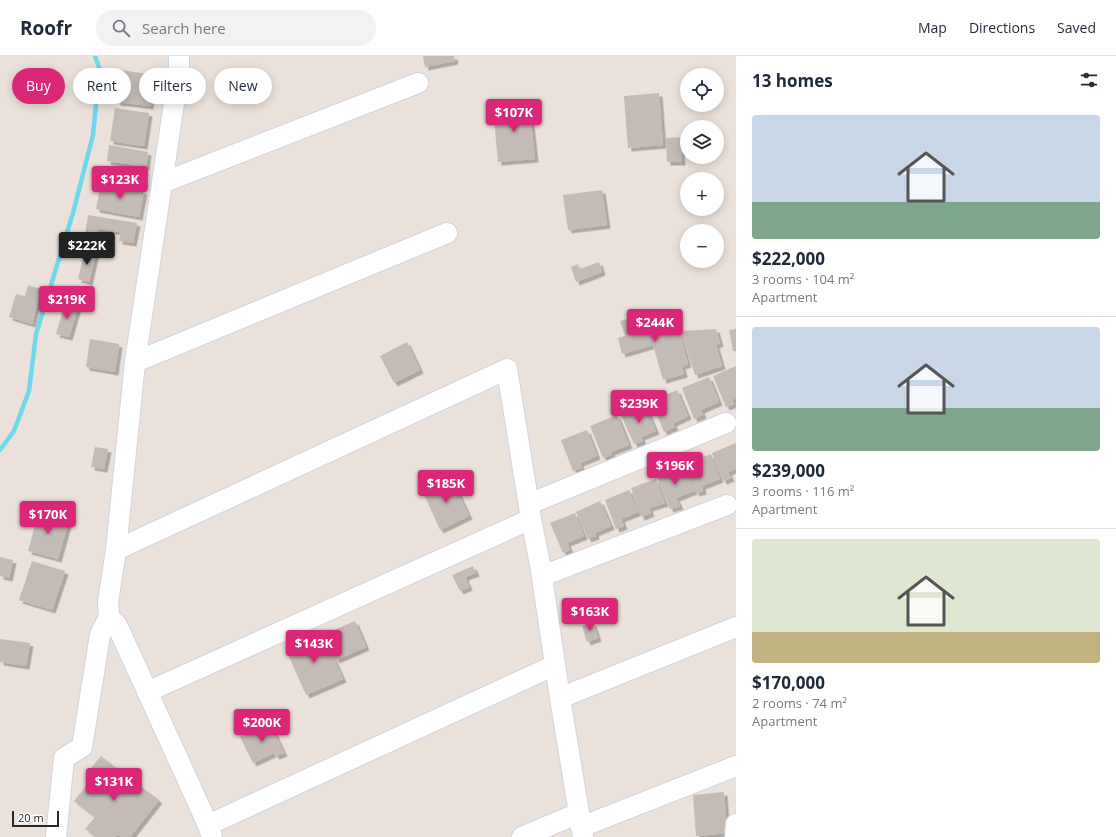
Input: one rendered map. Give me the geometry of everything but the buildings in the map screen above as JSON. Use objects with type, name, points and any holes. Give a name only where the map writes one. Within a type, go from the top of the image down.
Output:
[{"type":"street","points":[[56,837],[64,758],[82,747],[100,636],[109,617],[108,602],[116,550],[135,362],[179,70],[179,56]]},
{"type":"street","points":[[162,183],[418,83]]},
{"type":"street","points":[[135,362],[447,233]]},
{"type":"street","points":[[116,550],[507,369],[542,576],[581,826]]},
{"type":"street","points":[[147,692],[530,511],[726,423]]},
{"type":"street","points":[[542,576],[727,505]]},
{"type":"street","points":[[109,617],[117,625],[210,831],[555,665]]},
{"type":"street","points":[[560,698],[736,627]]},
{"type":"street","points":[[522,837],[581,826],[736,766]]},
{"type":"street","points":[[735,837],[736,824]]},
{"type":"waterway","points":[[0,450],[14,431],[29,391],[36,334],[73,213],[93,135],[99,67],[95,56]]}]
